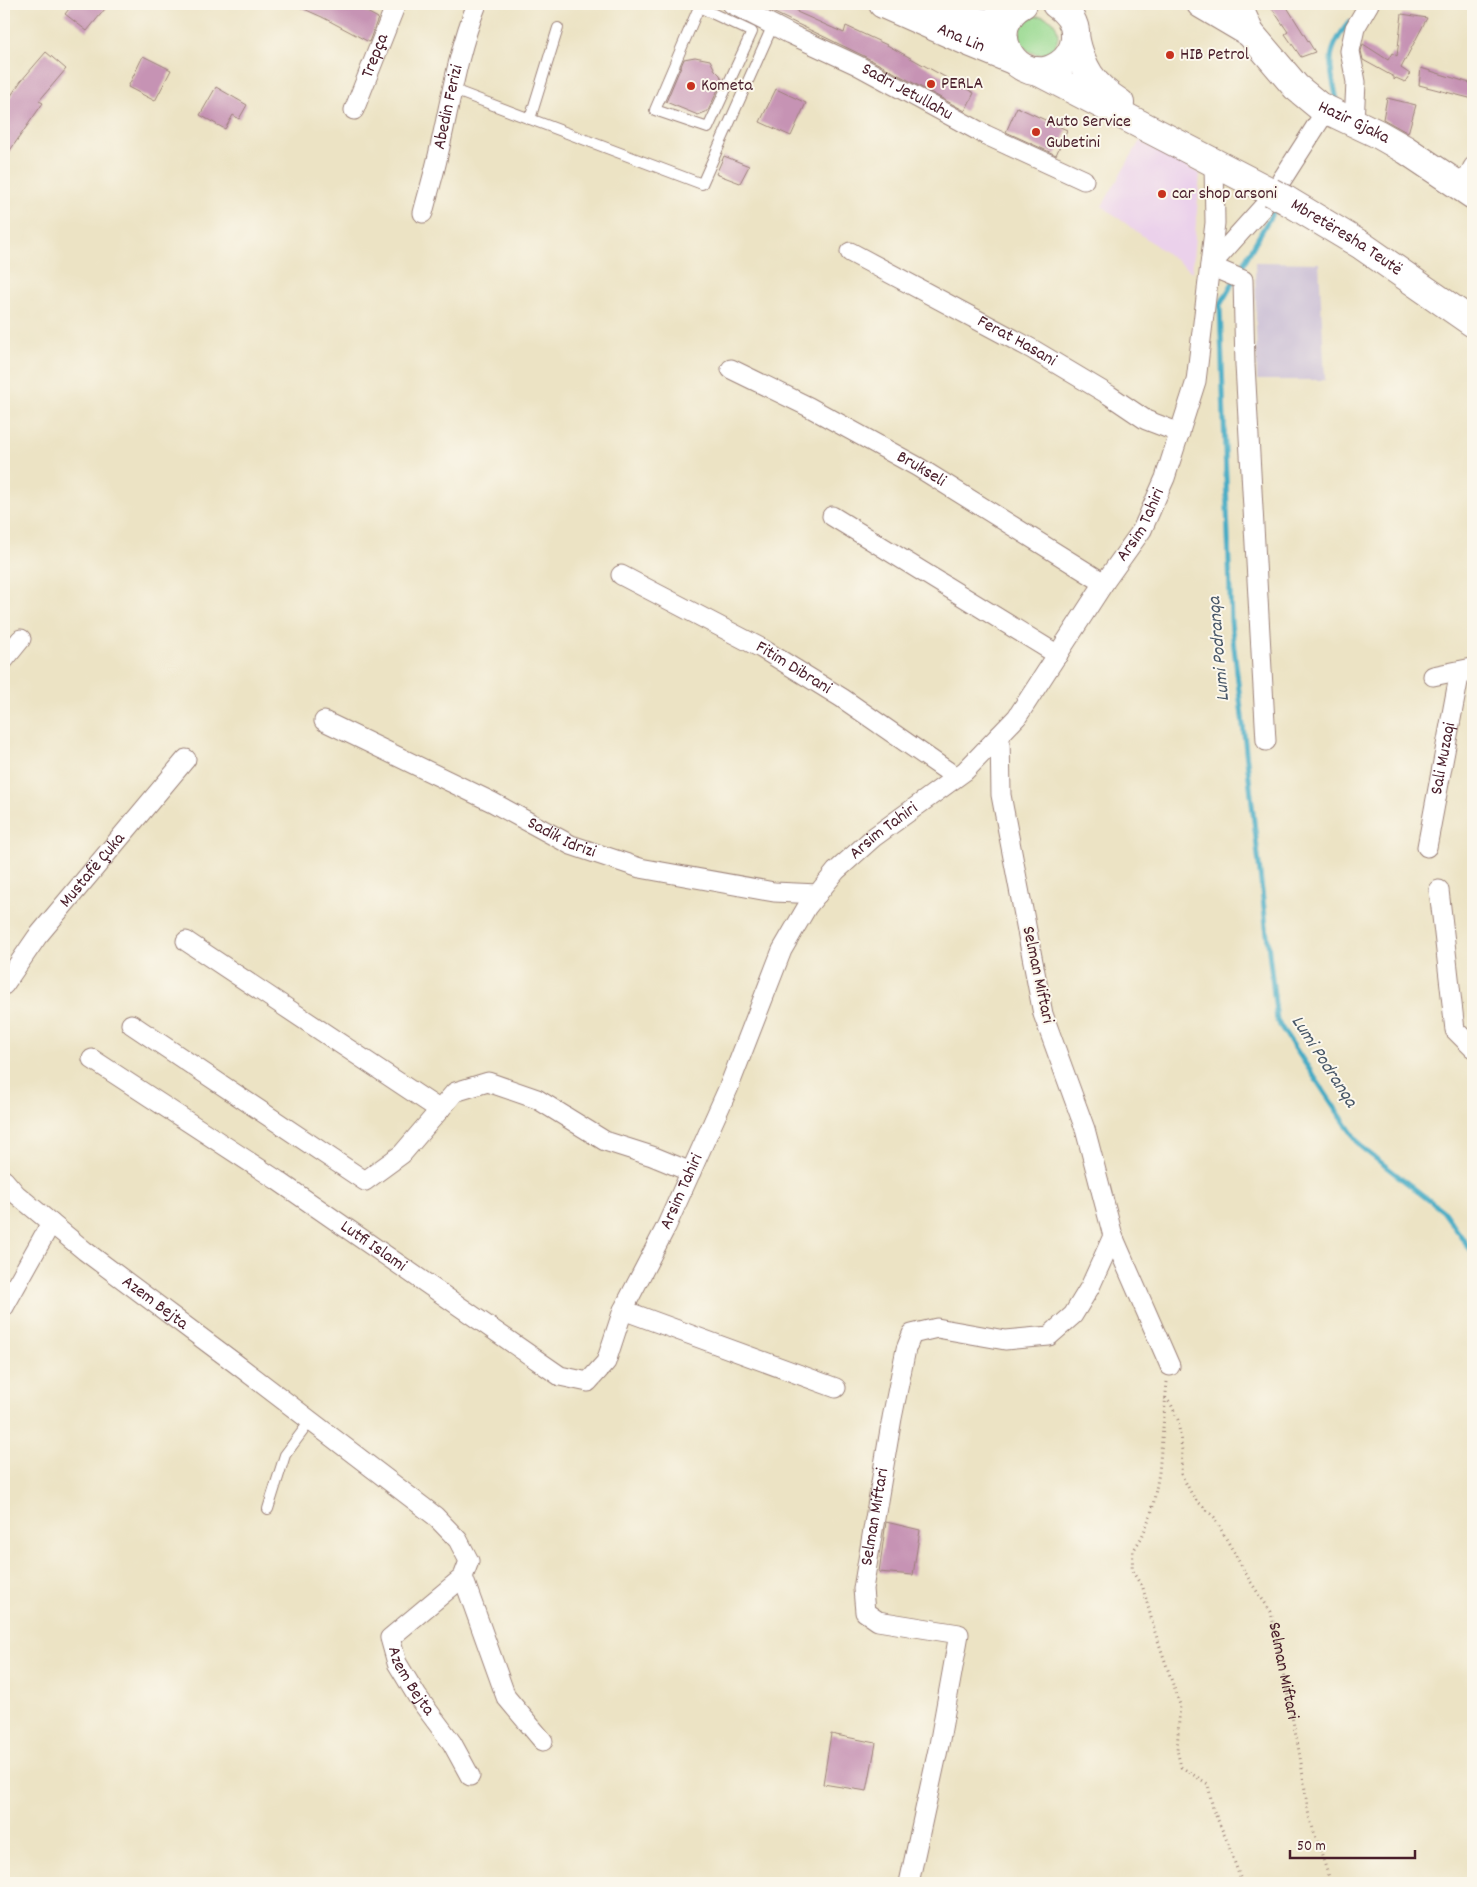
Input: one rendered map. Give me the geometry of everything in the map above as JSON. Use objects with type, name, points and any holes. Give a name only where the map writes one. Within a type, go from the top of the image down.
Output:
[{"type":"main road","name":"Ana Lin","points":[[883,4],[1013,60],[1020,66],[1037,71]]},
{"type":"main road","name":"Ana Lin","points":[[931,4],[978,22],[988,23],[1017,8]]},
{"type":"main road","name":"Mbretëresha Teutë","points":[[1056,4],[1068,14],[1072,21],[1079,57],[1102,91],[1214,163]]},
{"type":"main road","name":"Hazir Gjaka","points":[[1201,4],[1250,33]]},
{"type":"main road","name":"Hazir Gjaka","points":[[1237,4],[1250,33],[1296,87],[1335,113],[1470,183]]},
{"type":"main road","points":[[1013,60],[1005,47],[1005,26],[1017,8]]},
{"type":"main road","points":[[1037,71],[1053,68],[1066,59],[1074,45],[1075,37]]},
{"type":"main road","name":"Mbretëresha Teutë","points":[[1037,71],[1275,195],[1361,245],[1473,323]]},
{"type":"street","name":"Trepça","points":[[354,110],[396,4]]},
{"type":"street","name":"Abedin Ferizi","points":[[423,213],[468,25],[477,4]]},
{"type":"street","name":"Sadri Jetullahu","points":[[732,4],[858,65],[986,136],[1084,180]]},
{"type":"street","points":[[1266,741],[1243,280],[1218,269],[1275,195],[1356,82],[1350,51],[1355,28],[1369,4]]},
{"type":"street","name":"Arsim Tahiri","points":[[623,1310],[666,1227],[728,1089],[782,950],[807,907],[836,871],[874,837],[965,771],[1017,718],[1104,583],[1142,530],[1165,478],[1196,381],[1218,269],[1214,163]]},
{"type":"street","name":"Ferat Hasani","points":[[850,252],[1032,349],[1109,395],[1146,420],[1180,433]]},
{"type":"street","name":"Brukseli","points":[[731,369],[809,407],[918,467],[1104,583]]},
{"type":"street","points":[[832,516],[1058,655]]},
{"type":"street","name":"Fitim Dibrani","points":[[621,575],[762,648],[842,698],[956,777]]},
{"type":"street","points":[[4,660],[21,639]]},
{"type":"street","name":"Sali Muzaqi","points":[[1427,847],[1467,669],[1432,676]]},
{"type":"street","name":"Sadik Idrizi","points":[[324,721],[492,802],[571,845],[640,868],[774,892],[818,894]]},
{"type":"street","name":"Selman Miftari","points":[[1000,735],[1001,794],[1043,1014],[1085,1129],[1113,1236],[1170,1366]]},
{"type":"street","name":"Mustafë Çuka","points":[[4,985],[37,938],[186,759]]},
{"type":"street","points":[[1439,890],[1455,1030],[1473,1048]]},
{"type":"street","points":[[186,941],[440,1110]]},
{"type":"street","points":[[131,1024],[365,1181],[402,1154],[455,1092],[488,1082],[537,1099],[605,1141],[652,1156],[691,1172]]},
{"type":"street","name":"Lutfi Islami","points":[[92,1059],[277,1180],[560,1376],[588,1382],[606,1362],[623,1310]]},
{"type":"street","name":"Azem Bejta","points":[[4,1180],[16,1194],[85,1251],[311,1420],[435,1516],[458,1540],[469,1561],[462,1577],[390,1638],[397,1663],[417,1696],[452,1743],[470,1776]]},
{"type":"street","points":[[4,1307],[51,1223]]},
{"type":"street","name":"Selman Miftari","points":[[909,1883],[939,1745],[959,1634],[878,1621],[864,1612],[863,1589],[892,1418],[906,1349],[912,1334],[937,1328],[1004,1340],[1049,1336],[1073,1315],[1090,1287],[1113,1236]]},
{"type":"street","points":[[623,1310],[836,1388]]},
{"type":"street","name":"Azem Bejta","points":[[462,1577],[506,1697],[543,1742]]},
{"type":"lane","points":[[700,6],[752,32],[708,128],[655,110],[700,6]]},
{"type":"lane","points":[[452,89],[702,184],[772,25]]},
{"type":"lane","points":[[530,119],[558,28]]},
{"type":"lane","points":[[268,1509],[285,1455],[311,1420]]},
{"type":"path","points":[[1170,1366],[1165,1397],[1163,1440],[1152,1511],[1142,1537],[1133,1551],[1132,1571],[1143,1588],[1155,1632],[1180,1705],[1177,1750],[1181,1767],[1208,1784],[1213,1809],[1227,1840],[1242,1883]]},
{"type":"path","name":"Selman Miftari","points":[[1165,1397],[1171,1404],[1178,1420],[1182,1450],[1181,1474],[1194,1498],[1214,1517],[1250,1581],[1272,1612],[1300,1756],[1309,1817],[1331,1883]]},
{"type":"shaded area","points":[[1140,141],[1200,174],[1192,272],[1102,206]]},
{"type":"shaded area","points":[[1255,262],[1319,263],[1325,380],[1257,380]]},
{"type":"green space","points":[[1039,16],[1052,22],[1058,35],[1052,48],[1039,54],[1026,48],[1020,35],[1026,22]]},
{"type":"building","points":[[73,4],[109,4],[87,31],[65,14]]},
{"type":"building","points":[[293,4],[352,4],[378,18],[369,42]]},
{"type":"building","points":[[756,4],[784,4],[798,10],[797,12],[844,33],[846,26],[887,45],[974,93],[965,111],[862,55]]},
{"type":"building","points":[[1269,4],[1285,4],[1315,52],[1301,57],[1285,34],[1288,32]]},
{"type":"building","points":[[1402,14],[1427,18],[1401,68],[1410,74],[1405,82],[1396,78],[1394,80],[1394,77],[1363,60],[1361,51],[1363,44],[1388,60],[1392,53],[1397,56]]},
{"type":"building","points":[[46,52],[66,69],[39,101],[43,103],[4,159],[4,106],[21,81]]},
{"type":"building","points":[[143,56],[171,70],[155,101],[128,87]]},
{"type":"building","name":"Kometa","points":[[695,57],[710,60],[722,81],[708,111],[698,115],[666,102],[684,59]]},
{"type":"building","points":[[1421,68],[1473,84],[1473,99],[1419,85]]},
{"type":"building","points":[[216,87],[247,105],[239,119],[233,115],[225,129],[200,115]]},
{"type":"building","points":[[776,89],[806,103],[791,136],[760,122]]},
{"type":"building","points":[[1387,98],[1416,105],[1408,133],[1383,119]]},
{"type":"building","name":"Auto Service Gubetini","points":[[1017,107],[1067,130],[1056,155],[1006,132]]},
{"type":"building","points":[[724,156],[749,166],[740,183],[716,174]]},
{"type":"building","points":[[886,1522],[920,1530],[913,1575],[879,1572]]},
{"type":"building","points":[[831,1734],[876,1743],[867,1791],[823,1784]]},
{"type":"waterway","name":"Lumi Podranqa","points":[[1335,104],[1337,100],[1332,77],[1331,59],[1336,42],[1349,22]]},
{"type":"waterway","name":"Lumi Podranqa","points":[[1238,273],[1277,205]]},
{"type":"waterway","name":"Lumi Podranqa","points":[[1234,281],[1220,305],[1231,621],[1277,1021],[1361,1147],[1443,1211],[1473,1253]]},
{"type":"place","name":"HIB Petrol","points":[[1170,55]]},
{"type":"place","name":"PERLA","points":[[931,84]]},
{"type":"place","name":"Kometa","points":[[691,86]]},
{"type":"place","name":"Auto Service Gubetini","points":[[1036,132]]},
{"type":"place","name":"car shop arsoni","points":[[1162,194]]}]
